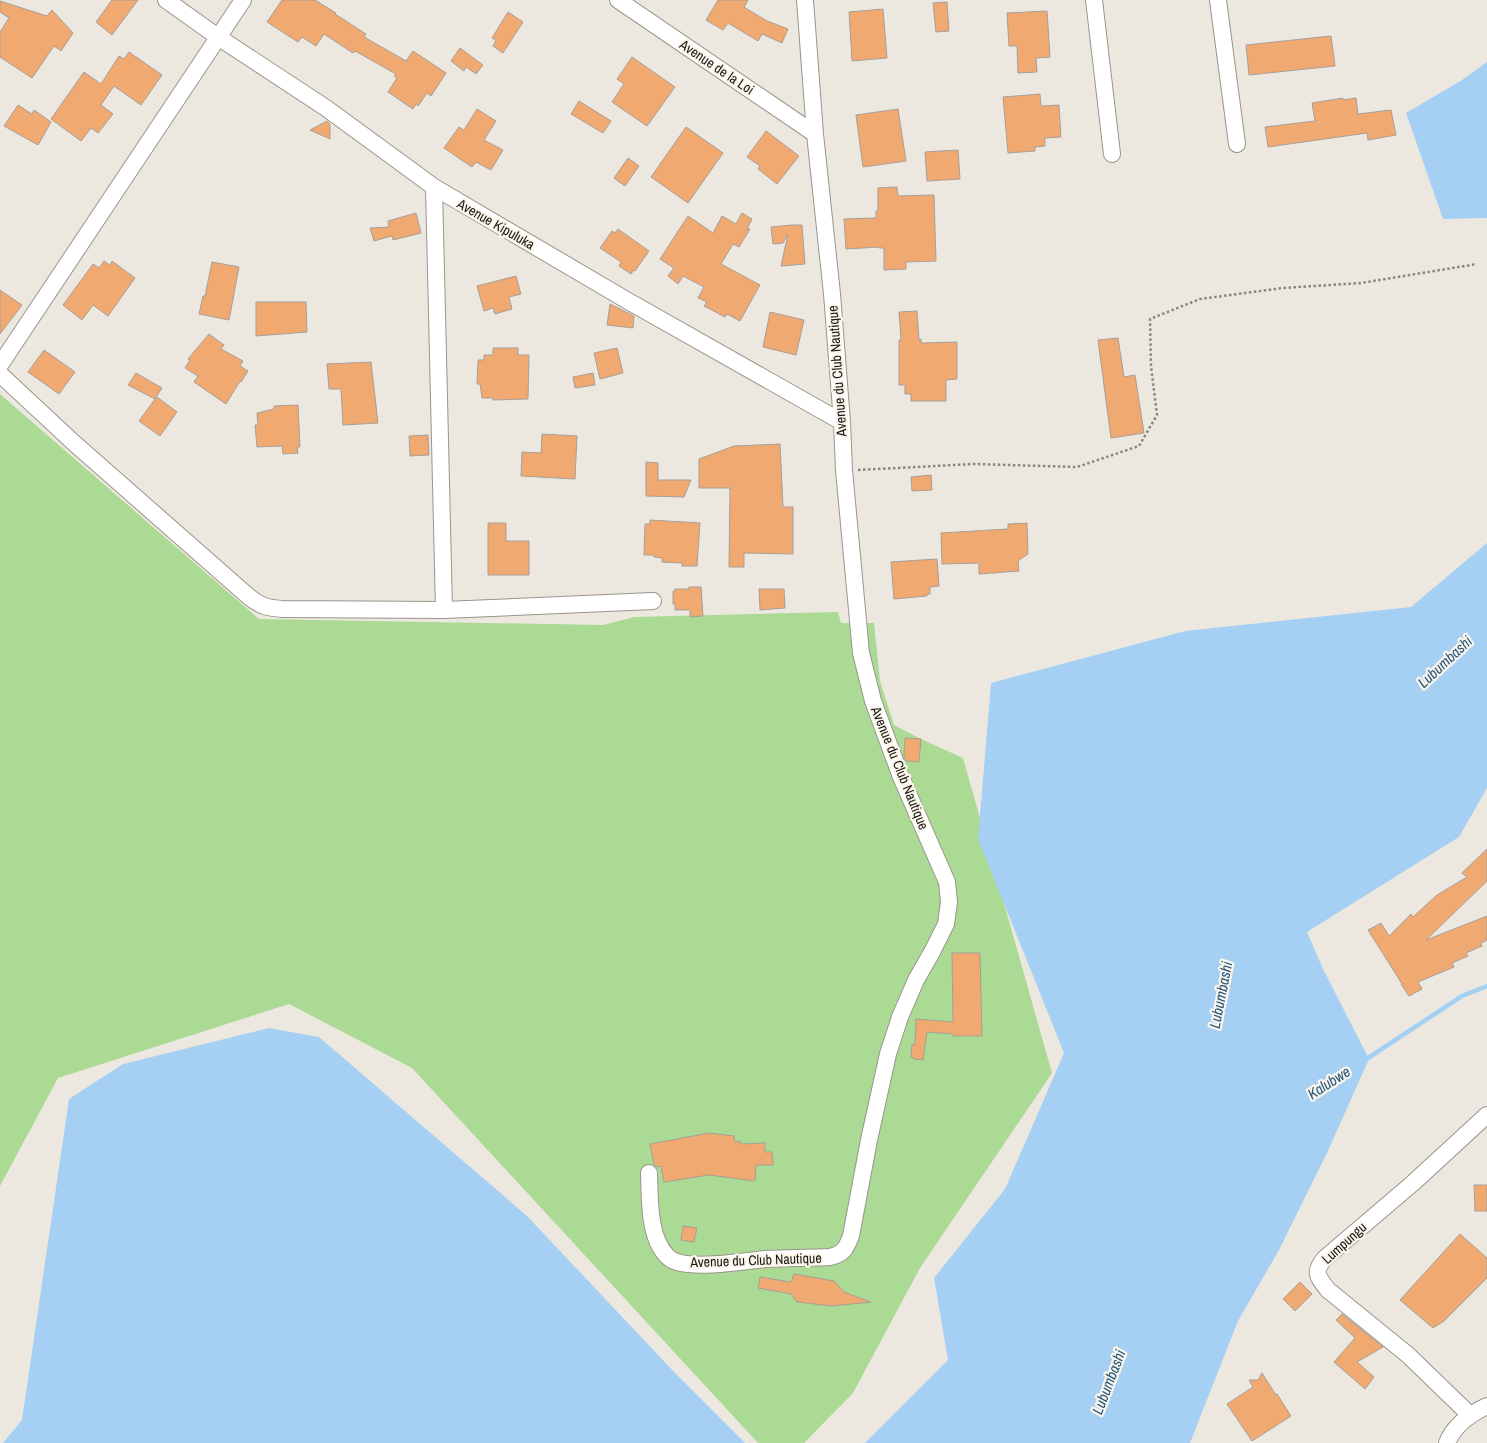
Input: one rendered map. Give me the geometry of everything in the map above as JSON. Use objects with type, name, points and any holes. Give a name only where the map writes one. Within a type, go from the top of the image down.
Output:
[{"type":"street","name":"Avenue Kipuluka","points":[[166,0],[218,38],[326,108],[434,187],[628,301],[842,422]]},
{"type":"street","points":[[0,365],[243,0]]},
{"type":"street","name":"Avenue de la Loi","points":[[618,0],[815,134]]},
{"type":"street","name":"Avenue du Club Nautique","points":[[649,1173],[651,1219],[655,1234],[668,1258],[677,1262],[706,1265],[766,1259],[840,1255],[847,1246],[851,1236],[871,1130],[888,1054],[900,1017],[916,980],[946,924],[949,902],[947,882],[901,777],[873,701],[861,652],[844,470],[832,294],[815,134],[805,0]]},
{"type":"street","points":[[1094,0],[1112,154]]},
{"type":"street","points":[[1218,0],[1237,144]]},
{"type":"street","points":[[434,187],[444,610]]},
{"type":"street","points":[[0,374],[74,444],[248,596],[267,608],[444,610],[653,601]]},
{"type":"street","name":"Lumpungu","points":[[1470,1415],[1408,1355],[1328,1290],[1319,1279],[1317,1273],[1318,1266],[1325,1258],[1413,1183],[1487,1114]]},
{"type":"street","points":[[1447,1443],[1453,1431],[1470,1415],[1487,1406]]},
{"type":"path","points":[[844,470],[974,464],[1077,467],[1139,446],[1157,415],[1151,366],[1150,318],[1200,299],[1283,288],[1361,283],[1477,264]]},
{"type":"green space","points":[[0,394],[259,619],[603,625],[634,617],[838,612],[841,623],[874,623],[880,681],[894,725],[963,758],[1052,1073],[920,1268],[853,1393],[804,1443],[758,1443],[412,1068],[289,1004],[58,1078],[0,1186]]},
{"type":"water","points":[[1487,62],[1487,218],[1443,219],[1406,113],[1462,80]]},
{"type":"water","name":"Lubumbashi","points":[[1487,543],[1487,788],[1459,837],[1307,932],[1323,969],[1369,1059],[1327,1153],[1279,1250],[1238,1321],[1190,1443],[865,1443],[948,1360],[934,1278],[1005,1189],[1064,1053],[978,839],[991,683],[1185,631],[1411,607]]},
{"type":"water","points":[[269,1028],[319,1037],[527,1216],[676,1374],[745,1443],[3,1443],[22,1420],[69,1099],[123,1064]]},
{"type":"building","points":[[112,0],[138,0],[112,35],[96,22]]},
{"type":"building","points":[[282,0],[315,0],[366,34],[364,37],[406,61],[413,51],[446,73],[431,96],[427,93],[418,106],[416,104],[413,109],[388,92],[397,78],[394,76],[396,74],[355,51],[353,53],[324,34],[316,46],[302,37],[298,42],[267,22]]},
{"type":"building","points":[[718,0],[748,0],[744,7],[767,21],[788,29],[782,43],[762,34],[758,41],[728,23],[723,30],[706,20]]},
{"type":"building","points":[[0,1],[47,16],[52,10],[73,33],[61,51],[54,46],[32,78],[0,57],[0,32],[9,18],[0,12]]},
{"type":"building","points":[[947,2],[949,31],[936,32],[933,3]]},
{"type":"building","points":[[883,9],[887,58],[852,61],[849,12]]},
{"type":"building","points":[[1047,11],[1050,57],[1036,58],[1037,72],[1018,73],[1017,46],[1009,46],[1007,13]]},
{"type":"building","points":[[508,12],[523,22],[503,53],[493,46],[496,40],[492,38]]},
{"type":"building","points":[[1331,36],[1335,66],[1249,75],[1246,45]]},
{"type":"building","points":[[460,48],[483,65],[476,74],[466,67],[464,71],[451,61]]},
{"type":"building","points":[[129,52],[162,75],[141,105],[114,86],[101,105],[113,114],[98,133],[91,128],[81,141],[51,119],[84,72],[101,84],[119,56],[124,59]]},
{"type":"building","points":[[632,57],[675,87],[647,126],[612,102],[624,84],[617,79]]},
{"type":"building","points":[[1040,94],[1041,106],[1059,105],[1061,137],[1045,138],[1045,146],[1035,147],[1035,151],[1008,153],[1003,97]]},
{"type":"building","points":[[1343,98],[1343,100],[1356,98],[1358,114],[1391,110],[1396,135],[1368,140],[1367,133],[1268,147],[1265,127],[1315,121],[1312,103]]},
{"type":"building","points":[[579,101],[611,121],[603,133],[571,114]]},
{"type":"building","points":[[18,105],[32,114],[34,110],[51,122],[38,145],[4,126]]},
{"type":"building","points":[[477,109],[496,121],[484,140],[503,150],[491,170],[476,162],[472,167],[444,148],[459,127],[464,130]]},
{"type":"building","points":[[898,109],[906,161],[863,167],[856,115]]},
{"type":"building","points":[[327,121],[330,124],[330,139],[310,130]]},
{"type":"building","points":[[686,127],[723,153],[688,203],[651,177]]},
{"type":"building","points":[[766,131],[799,156],[777,184],[758,169],[760,166],[747,157]]},
{"type":"building","points":[[958,150],[960,179],[927,181],[925,152]]},
{"type":"building","points":[[628,158],[639,166],[625,186],[614,178]]},
{"type":"building","points":[[897,187],[898,196],[934,195],[936,261],[906,262],[906,269],[884,270],[884,248],[846,249],[844,219],[876,218],[876,211],[878,211],[878,188]]},
{"type":"building","points":[[416,213],[421,233],[393,240],[392,236],[374,241],[370,228],[389,227],[388,221]]},
{"type":"building","points":[[742,213],[752,219],[747,229],[750,229],[739,247],[733,244],[721,264],[760,285],[740,321],[727,314],[725,317],[704,306],[707,302],[698,298],[704,287],[683,276],[678,284],[668,276],[674,268],[660,259],[688,216],[713,233],[722,216],[736,224]]},
{"type":"building","points":[[802,225],[805,264],[781,266],[788,234],[783,243],[773,244],[771,227]]},
{"type":"building","points":[[618,229],[649,251],[631,274],[619,266],[621,262],[600,248],[612,231],[615,233]]},
{"type":"building","points":[[104,261],[110,265],[112,261],[135,278],[108,316],[93,305],[82,320],[63,305],[93,264],[99,268]]},
{"type":"building","points":[[212,262],[239,267],[229,320],[199,314]]},
{"type":"building","points":[[516,276],[521,294],[509,297],[512,309],[495,314],[493,308],[484,311],[477,286]]},
{"type":"building","points":[[0,290],[22,305],[0,334]]},
{"type":"building","points":[[256,302],[306,302],[307,332],[256,336]]},
{"type":"building","points":[[610,304],[634,316],[633,328],[607,325]]},
{"type":"building","points":[[917,311],[919,340],[921,339],[921,343],[957,342],[957,379],[946,380],[946,401],[911,401],[911,394],[905,394],[905,385],[899,385],[899,340],[901,340],[899,312]]},
{"type":"building","points":[[770,312],[804,320],[796,355],[763,347]]},
{"type":"building","points":[[209,334],[224,345],[221,349],[243,361],[240,366],[248,371],[226,404],[194,382],[198,376],[185,368],[190,360],[188,359]]},
{"type":"building","points":[[1118,338],[1124,377],[1135,375],[1144,433],[1111,438],[1098,340]]},
{"type":"building","points":[[493,348],[518,348],[518,355],[529,355],[528,399],[493,400],[493,398],[482,398],[480,384],[477,384],[478,360],[484,360],[484,355],[493,355]]},
{"type":"building","points":[[617,348],[623,373],[600,379],[594,353]]},
{"type":"building","points":[[44,350],[75,372],[59,394],[28,372]]},
{"type":"building","points":[[371,362],[378,423],[343,425],[341,389],[329,389],[327,364]]},
{"type":"building","points":[[136,373],[162,388],[155,399],[128,385]]},
{"type":"building","points":[[593,373],[595,385],[575,388],[573,377]]},
{"type":"building","points":[[157,397],[177,412],[160,436],[139,421]]},
{"type":"building","points":[[298,405],[300,447],[297,447],[298,453],[283,454],[282,446],[257,447],[255,425],[258,425],[257,413],[274,409],[274,406]]},
{"type":"building","points":[[542,434],[577,436],[575,479],[521,476],[522,452],[541,453]]},
{"type":"building","points":[[428,435],[429,455],[410,456],[409,436]]},
{"type":"building","points":[[780,444],[783,507],[793,507],[793,554],[744,553],[744,567],[729,567],[730,488],[699,488],[699,459],[734,446]]},
{"type":"building","points":[[646,462],[658,463],[658,480],[691,480],[684,497],[646,496]]},
{"type":"building","points":[[931,475],[932,490],[912,491],[911,477]]},
{"type":"building","points":[[650,520],[700,523],[697,566],[682,566],[682,563],[662,562],[662,558],[654,557],[654,555],[644,555],[645,524],[650,524]]},
{"type":"building","points":[[488,523],[506,523],[506,541],[529,541],[529,575],[488,575]]},
{"type":"building","points":[[1027,523],[1028,554],[1018,561],[1019,571],[979,574],[979,563],[942,564],[941,533],[1008,529],[1008,524]]},
{"type":"building","points":[[937,559],[939,586],[930,587],[930,594],[927,594],[927,596],[894,599],[891,562]]},
{"type":"building","points":[[689,587],[701,587],[703,616],[690,617],[690,610],[675,610],[673,591],[675,589],[689,589]]},
{"type":"building","points":[[759,589],[784,589],[785,608],[760,610]]},
{"type":"building","points":[[905,738],[921,739],[919,762],[906,761],[904,755]]},
{"type":"building","points":[[1487,849],[1487,881],[1426,940],[1487,916],[1487,940],[1481,943],[1482,946],[1466,953],[1468,956],[1452,963],[1454,967],[1418,982],[1422,989],[1409,996],[1368,930],[1381,923],[1389,936],[1411,914],[1413,917],[1437,895],[1467,877],[1462,873]]},
{"type":"building","points":[[952,953],[980,953],[982,1036],[953,1036],[953,1034],[927,1032],[923,1060],[914,1059],[911,1057],[912,1044],[915,1045],[916,1019],[953,1022]]},
{"type":"building","points":[[709,1133],[734,1136],[735,1142],[740,1141],[741,1144],[765,1143],[765,1152],[772,1152],[773,1165],[756,1165],[755,1181],[709,1175],[664,1182],[661,1166],[657,1167],[654,1164],[650,1144]]},
{"type":"building","points":[[1474,1185],[1487,1185],[1487,1211],[1475,1211]]},
{"type":"building","points":[[683,1226],[697,1228],[694,1242],[681,1240]]},
{"type":"building","points":[[1460,1234],[1487,1258],[1487,1278],[1444,1321],[1433,1328],[1400,1300]]},
{"type":"building","points":[[794,1274],[834,1281],[844,1292],[871,1302],[832,1306],[797,1302],[791,1294],[758,1288],[760,1277],[791,1282]]},
{"type":"building","points":[[1300,1282],[1312,1294],[1295,1311],[1283,1299]]},
{"type":"building","points":[[1342,1314],[1383,1347],[1357,1362],[1374,1377],[1365,1389],[1334,1362],[1355,1338],[1336,1320]]},
{"type":"building","points":[[1262,1373],[1291,1416],[1252,1441],[1227,1404],[1253,1387],[1249,1380],[1258,1380]]},
{"type":"waterway","name":"Kalubwe","points":[[1365,1060],[1462,996],[1487,986]]}]
